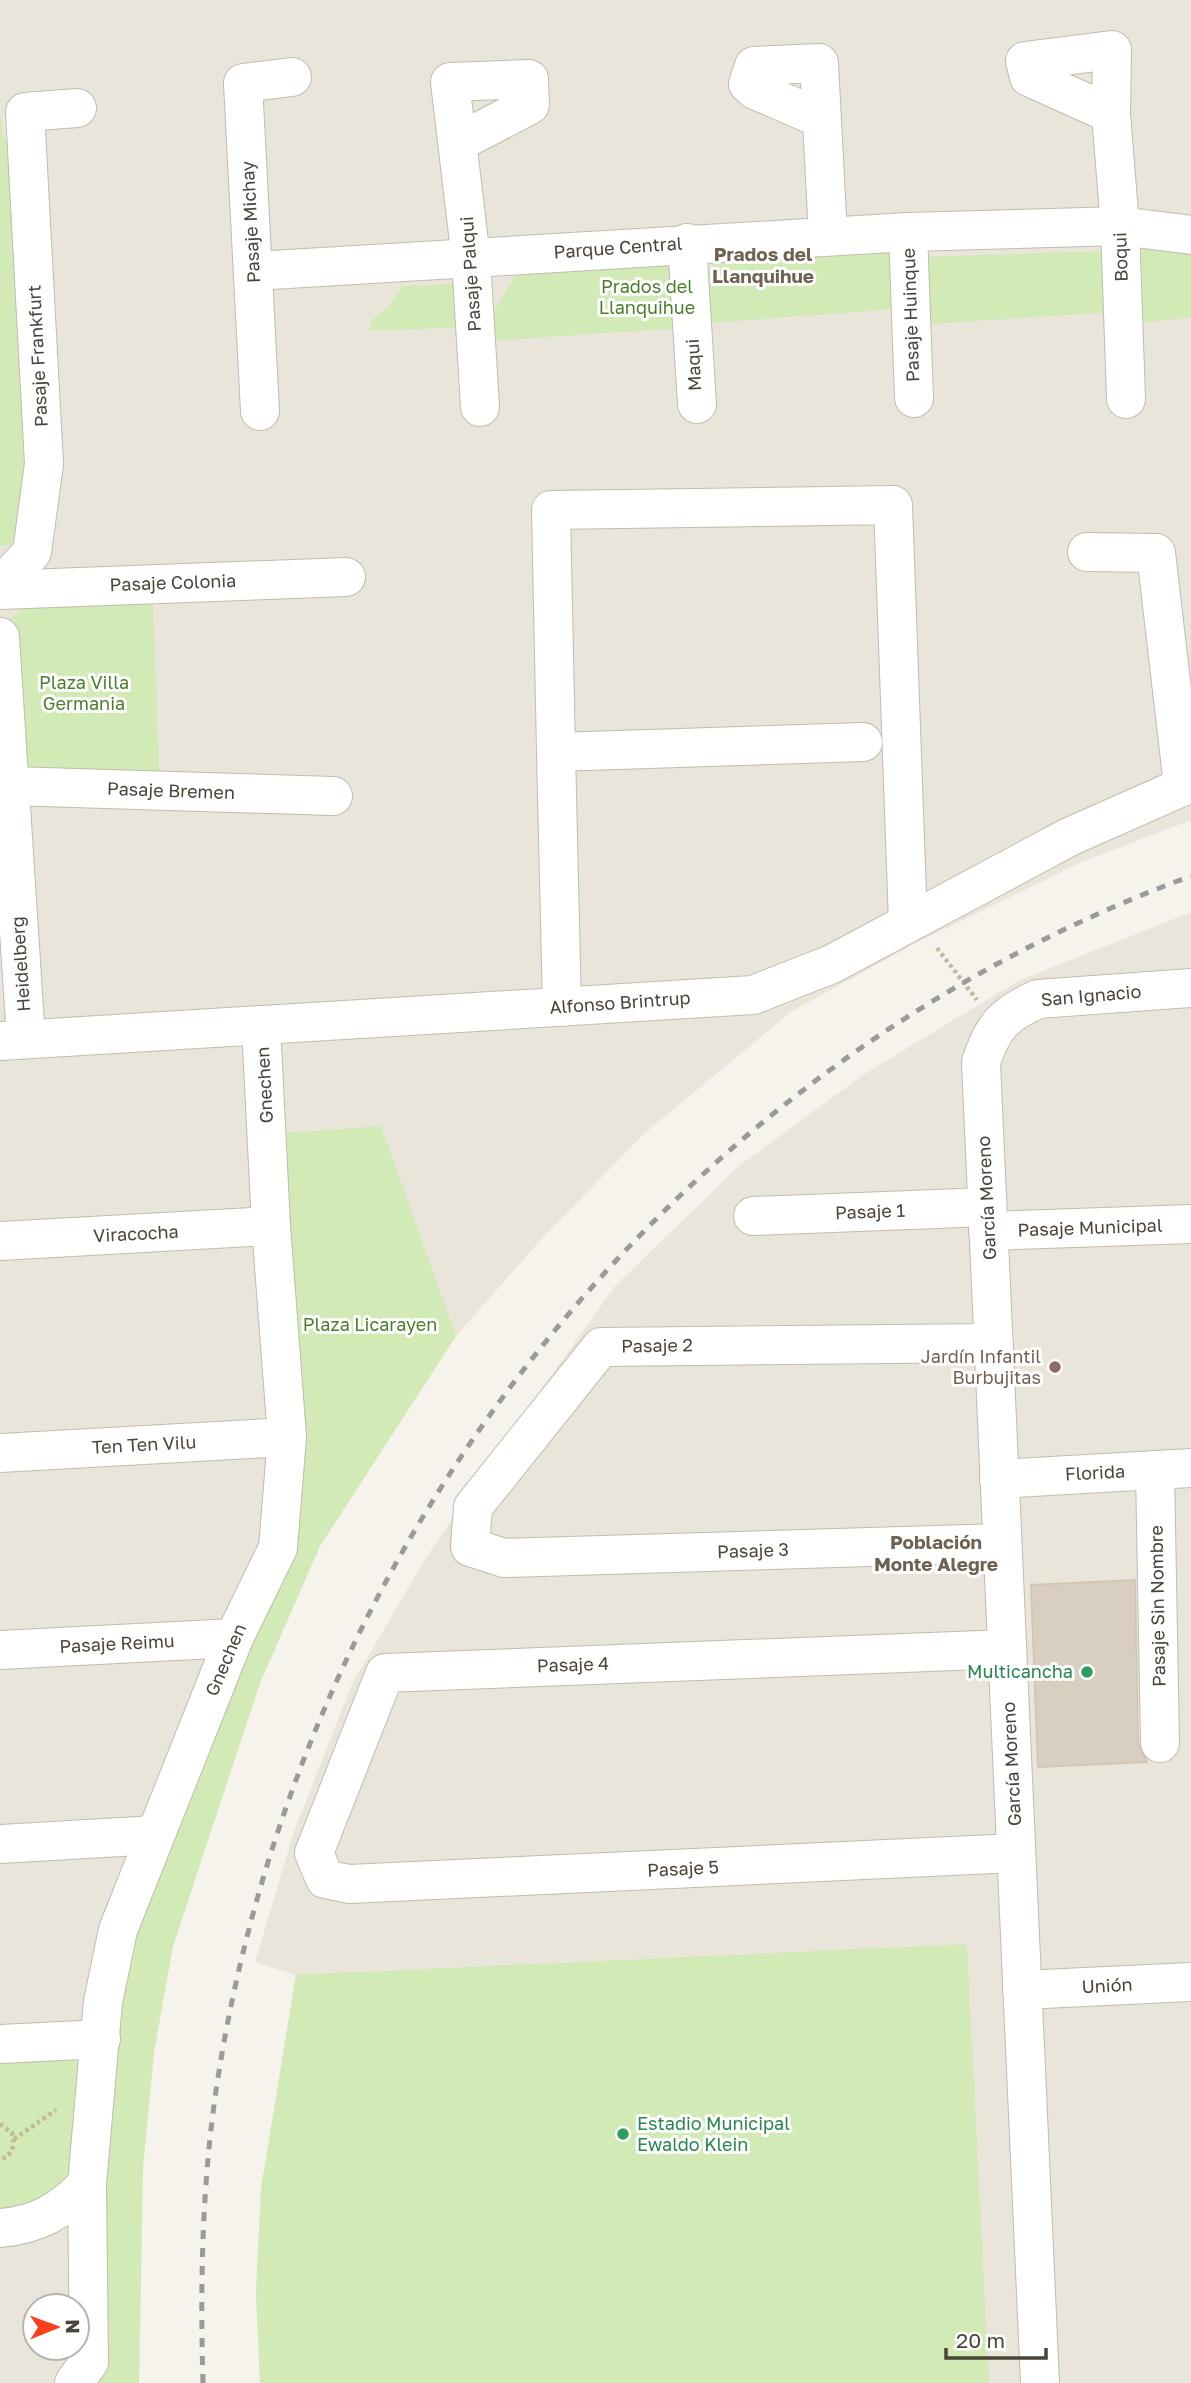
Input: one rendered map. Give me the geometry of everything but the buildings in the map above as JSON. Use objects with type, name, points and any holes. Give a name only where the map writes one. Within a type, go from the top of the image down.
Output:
[{"type":"street","name":"Pasaje Michay","points":[[260,411],[243,83],[292,78]]},
{"type":"street","points":[[17,134],[77,108]]},
{"type":"street","name":"Boqui","points":[[1111,114],[1120,226],[1126,400]]},
{"type":"street","points":[[822,120],[828,236]]},
{"type":"street","name":"Pasaje Frankfurt","points":[[0,588],[32,552],[44,464],[17,134]]},
{"type":"street","name":"Pasaje Palqui","points":[[459,142],[471,259],[480,407]]},
{"type":"street","name":"Parque Central","points":[[254,271],[687,243],[908,232],[1120,226],[1191,235]]},
{"type":"street","name":"Pasaje Huinque","points":[[908,232],[914,398]]},
{"type":"street","name":"Maqui","points":[[687,243],[697,404]]},
{"type":"street","points":[[562,1006],[551,510],[893,505],[912,921]]},
{"type":"street","points":[[1087,552],[1156,553],[1187,784]]},
{"type":"street","name":"Pasaje Colonia","points":[[0,588],[346,577]]},
{"type":"street","name":"Heidelberg","points":[[0,638],[10,786],[13,1040]]},
{"type":"street","points":[[556,752],[863,742]]},
{"type":"street","name":"Alfonso Brintrup","points":[[13,1040],[753,995],[832,964],[1069,836],[1187,784]]},
{"type":"street","name":"Pasaje Bremen","points":[[10,786],[333,796]]},
{"type":"street","name":"San Ignacio","points":[[997,1025],[1016,1009],[1038,999],[1191,988]]},
{"type":"street","name":"Gnechen","points":[[74,2383],[89,2362],[87,2184],[103,2002],[118,1930],[234,1638],[278,1548],[287,1437],[271,1226],[261,1025]]},
{"type":"street","name":"García Moreno","points":[[997,1025],[981,1062],[1040,2383]]},
{"type":"street","name":"Pasaje 1","points":[[752,1216],[988,1219]]},
{"type":"street","name":"Pasaje Municipal","points":[[988,1219],[1191,1224]]},
{"type":"street","name":"Viracocha","points":[[0,1241],[271,1226]]},
{"type":"street","name":"Pasaje 2","points":[[504,1558],[470,1546],[472,1507],[601,1347],[994,1343]]},
{"type":"street","name":"Ten Ten Vilu","points":[[0,1453],[287,1437]]},
{"type":"street","name":"Florida","points":[[999,1479],[1173,1469]]},
{"type":"street","name":"Pasaje Sin Nombre","points":[[1160,1743],[1173,1469]]},
{"type":"street","name":"Pasaje 3","points":[[504,1558],[1002,1543]]},
{"type":"street","name":"Pasaje Reimu","points":[[0,1650],[234,1638]]},
{"type":"street","name":"Pasaje 4","points":[[349,1884],[325,1879],[314,1853],[385,1673],[1007,1649]]},
{"type":"street","points":[[0,1844],[155,1835]]},
{"type":"street","name":"Pasaje 5","points":[[349,1884],[1016,1853]]},
{"type":"street","name":"Unión","points":[[1022,1990],[1191,1982]]},
{"type":"street","points":[[0,2044],[101,2039]]},
{"type":"street","points":[[0,2228],[35,2223],[55,2213],[87,2184]]},
{"type":"path","points":[[912,921],[997,1025]]},
{"type":"path","points":[[14,2139],[60,2108]]},
{"type":"path","points":[[0,2124],[8,2128],[14,2139],[12,2151],[0,2160]]},
{"type":"shaded area","points":[[0,0],[1191,0],[1191,820],[1084,861],[916,943],[791,1012],[646,1132],[544,1236],[456,1336],[320,1546],[260,1683],[173,1946],[154,2052],[143,2167],[139,2383],[0,2383]]},
{"type":"shaded area","points":[[1191,912],[1191,2383],[260,2383],[256,2293],[261,2189],[296,1975],[255,1962],[294,1831],[352,1684],[424,1561],[503,1443],[615,1286],[740,1165],[866,1073],[1018,981]]},
{"type":"green space","points":[[0,114],[4,139],[18,151],[35,464],[23,543],[0,546]]},
{"type":"green space","points":[[1141,244],[1191,255],[1191,318],[1143,322]]},
{"type":"green space","name":"Prados del Llanquihue","points":[[885,248],[898,276],[896,309],[709,323],[709,269],[720,259]]},
{"type":"green space","points":[[1101,251],[1113,261],[1113,312],[927,324],[925,257]]},
{"type":"green space","name":"Prados del Llanquihue","points":[[666,261],[680,278],[681,328],[490,341],[491,316],[516,274]]},
{"type":"green space","points":[[457,284],[461,328],[370,330],[371,321],[391,304],[402,286]]},
{"type":"green space","name":"Plaza Villa Germania","points":[[153,595],[159,773],[36,776],[15,765],[7,621],[30,603]]},
{"type":"green space","name":"Plaza Licarayen","points":[[381,1126],[456,1336],[320,1546],[260,1683],[173,1946],[154,2052],[143,2167],[139,2383],[92,2383],[99,2171],[130,1937],[288,1521],[283,1133]]},
{"type":"green space","name":"Estadio Municipal Ewaldo Klein","points":[[967,1944],[989,2383],[260,2383],[256,2293],[261,2189],[296,1975]]},
{"type":"green space","points":[[71,2047],[79,2068],[69,2176],[29,2205],[0,2211],[0,2051]]},
{"type":"railway","points":[[203,2383],[203,2233],[212,2121],[217,2084],[261,1884],[331,1693],[425,1513],[541,1348],[677,1199],[832,1069],[1004,960],[1191,876]]},
{"type":"place","name":"Jardín Infantil Burbujitas","points":[[1055,1367]]},
{"type":"place","name":"Multicancha","points":[[1087,1672]]},
{"type":"place","name":"Estadio Municipal Ewaldo Klein","points":[[623,2134]]},
{"type":"district","name":"Prados del Llanquihue","points":[[763,265]]},
{"type":"district","name":"Población Monte Alegre","points":[[936,1553]]}]
